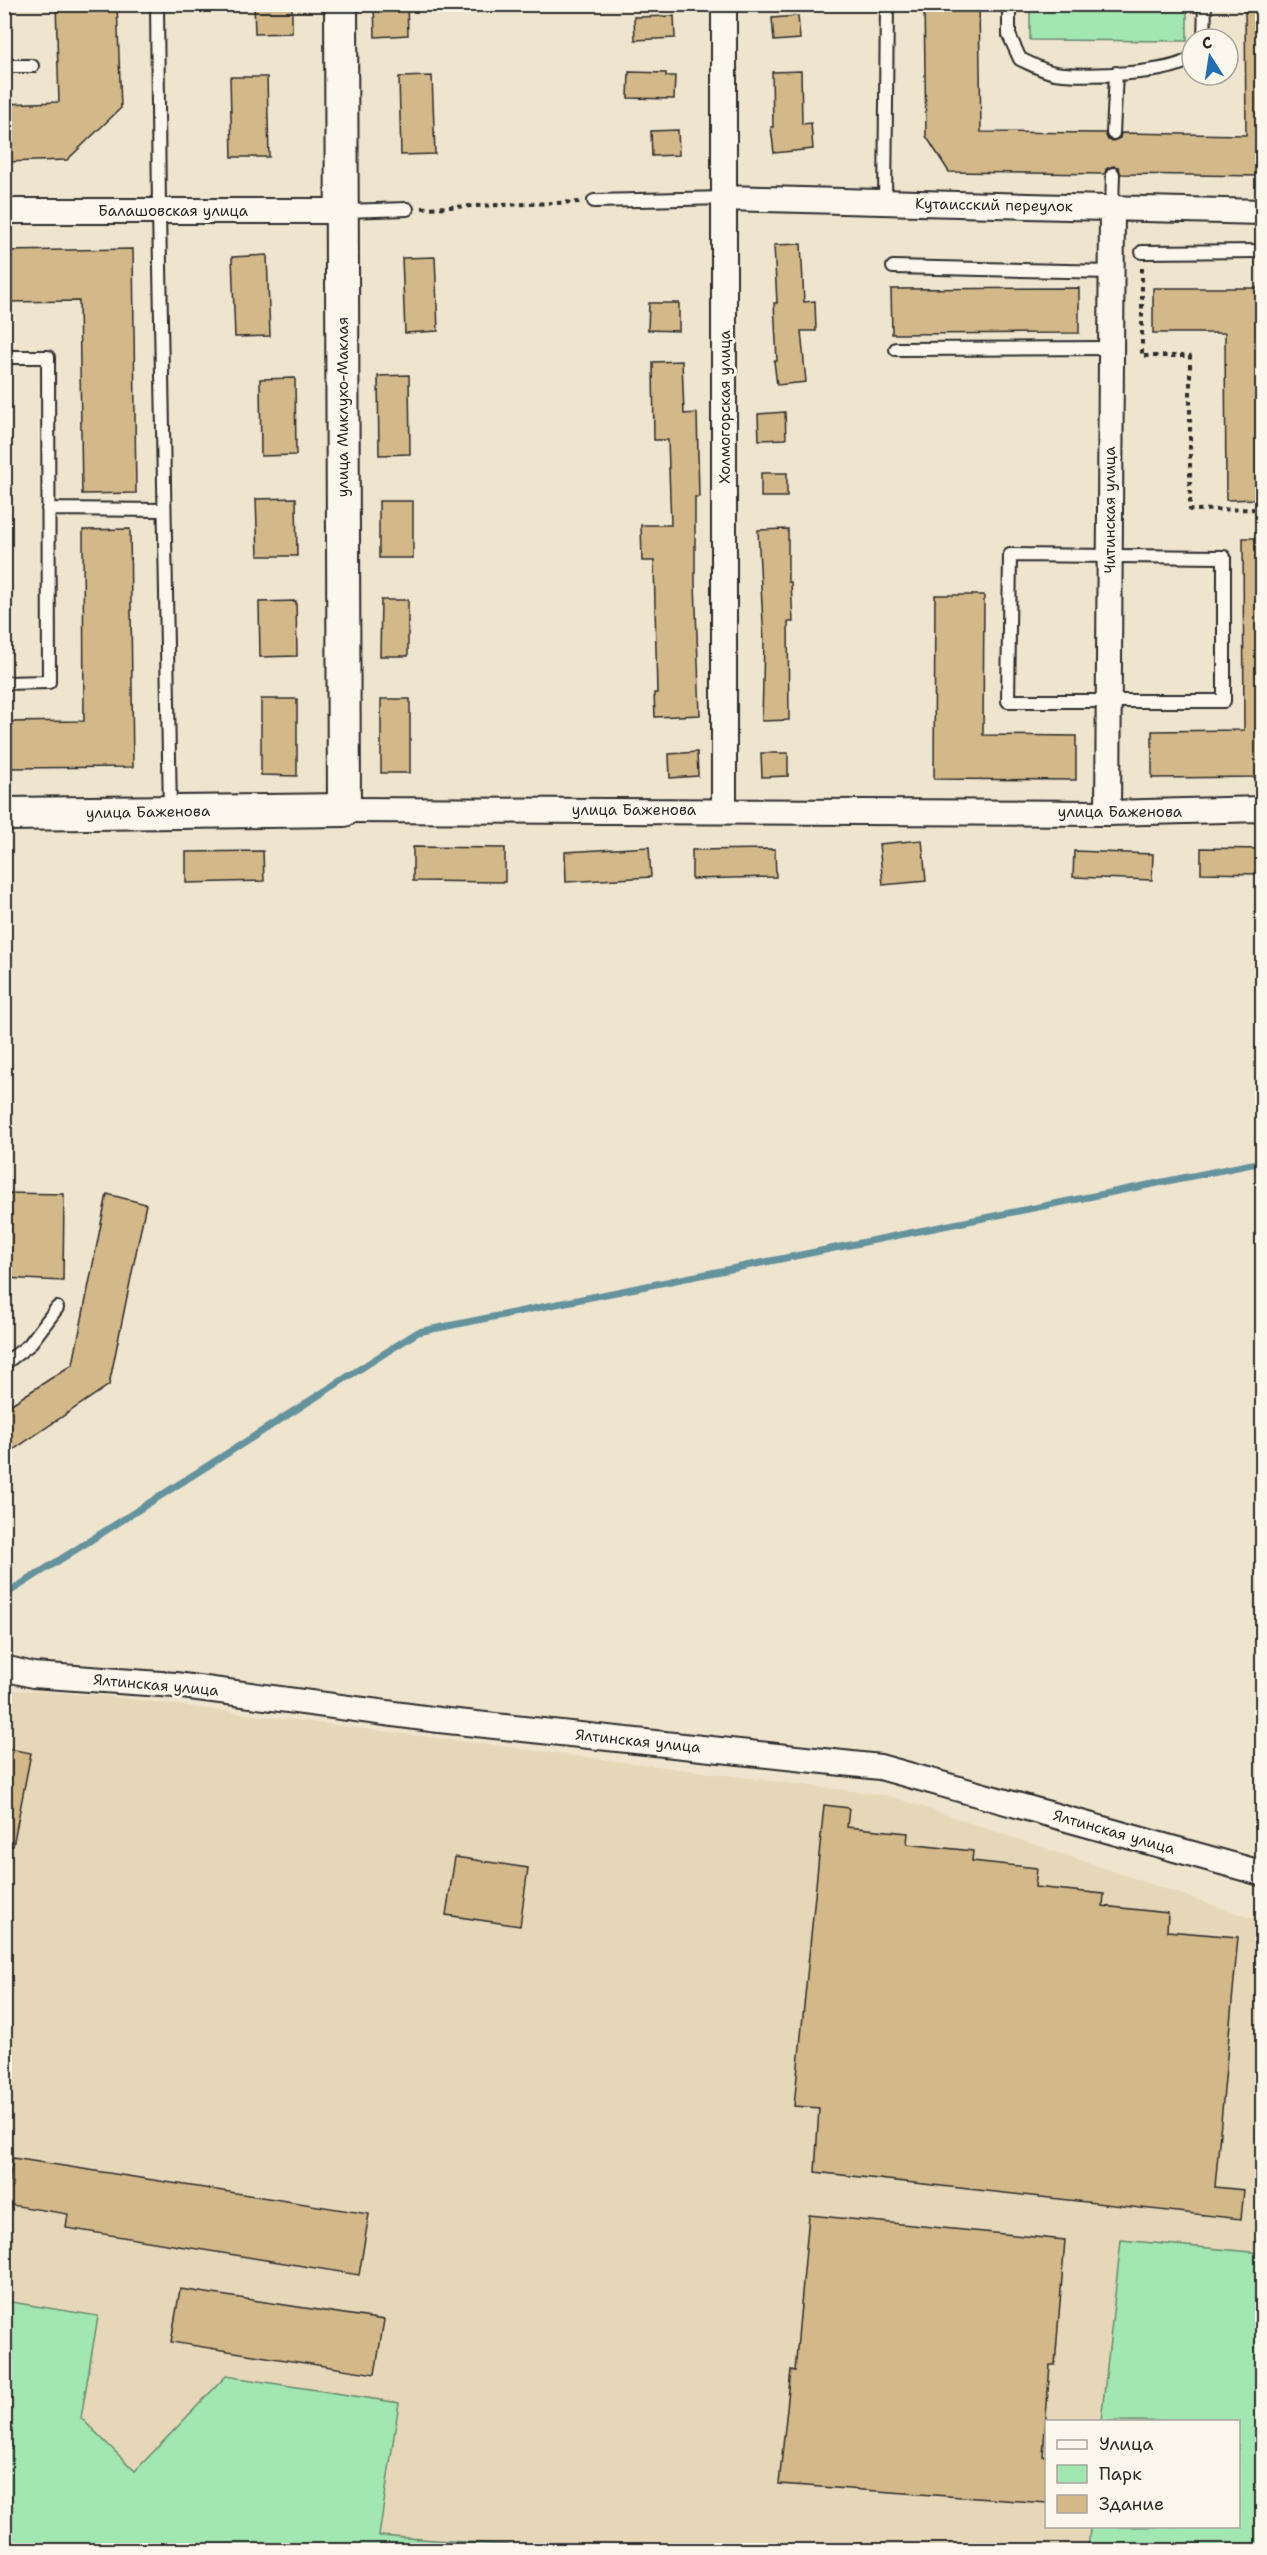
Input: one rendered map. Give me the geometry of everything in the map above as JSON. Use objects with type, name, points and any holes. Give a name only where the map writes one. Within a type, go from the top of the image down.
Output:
[{"type":"street","name":"улица Миклухо-Маклая","points":[[341,4],[344,810]]},
{"type":"street","name":"Холмогорская улица","points":[[724,4],[726,198],[724,810]]},
{"type":"street","name":"Кутаисский переулок","points":[[726,198],[1263,212]]},
{"type":"street","name":"Читинская улица","points":[[1108,813],[1112,208]]},
{"type":"street","name":"Балашовская улица","points":[[4,210],[342,211]]},
{"type":"street","name":"улица Баженова","points":[[4,814],[344,810],[1108,813],[1263,809]]},
{"type":"street","name":"Ялтинская улица","points":[[4,1668],[33,1675],[175,1684],[440,1720],[880,1767],[1261,1873]]},
{"type":"lane","points":[[157,4],[170,812]]},
{"type":"lane","points":[[885,202],[887,4]]},
{"type":"lane","points":[[1009,4],[1009,34],[1020,59],[1054,73],[1116,74],[1163,70],[1180,64]]},
{"type":"lane","points":[[1204,27],[1205,4]]},
{"type":"lane","points":[[4,66],[32,66]]},
{"type":"lane","points":[[1113,133],[1116,74]]},
{"type":"lane","points":[[1112,208],[1113,174]]},
{"type":"lane","points":[[594,201],[726,198]]},
{"type":"lane","points":[[342,211],[406,209]]},
{"type":"lane","points":[[1142,252],[1263,251]]},
{"type":"lane","points":[[893,267],[1111,272]]},
{"type":"lane","points":[[896,349],[1111,348]]},
{"type":"lane","points":[[4,357],[48,357],[49,682],[4,683]]},
{"type":"lane","points":[[48,509],[164,510]]},
{"type":"lane","points":[[1010,555],[1224,557],[1224,701],[1109,701],[1008,701],[1010,555]]},
{"type":"lane","points":[[4,1364],[29,1345],[57,1308]]},
{"type":"path","points":[[406,209],[594,201]]},
{"type":"path","points":[[1142,252],[1142,356],[1190,356],[1190,510],[1263,509]]},
{"type":"shaded area","points":[[4,1689],[106,1696],[891,1796],[1251,1918],[1262,1918],[1262,2253],[1121,2241],[1101,2420],[1045,2420],[1045,2528],[1090,2528],[1088,2550],[575,2550],[379,2536],[135,2471],[81,2418],[98,2316],[5,2301]]},
{"type":"green space","points":[[1030,5],[1187,5],[1187,27],[1180,27],[1180,41],[1030,40]]},
{"type":"green space","points":[[1121,2240],[1262,2253],[1262,2550],[1088,2550],[1090,2528],[1240,2528],[1240,2420],[1101,2420]]},
{"type":"green space","points":[[5,2301],[98,2316],[81,2418],[135,2471],[226,2376],[399,2403],[379,2536],[575,2550],[5,2550]]},
{"type":"building","points":[[56,4],[117,4],[121,108],[67,160],[4,162],[4,104],[59,102]]},
{"type":"building","points":[[254,4],[292,4],[292,33],[255,34]]},
{"type":"building","points":[[374,4],[407,4],[408,35],[375,37]]},
{"type":"building","points":[[924,4],[979,4],[981,132],[1105,133],[1108,140],[1113,141],[1120,138],[1121,133],[1246,135],[1245,4],[1263,4],[1263,176],[1121,174],[1118,167],[1113,166],[1106,169],[1105,174],[949,172],[926,136]]},
{"type":"building","points":[[674,16],[675,38],[635,40],[634,17]]},
{"type":"building","points":[[798,16],[800,39],[774,41],[772,18]]},
{"type":"building","points":[[801,71],[802,124],[811,123],[813,149],[774,153],[771,127],[773,127],[772,72]]},
{"type":"building","points":[[629,72],[666,73],[666,76],[675,76],[674,99],[628,98]]},
{"type":"building","points":[[432,76],[435,154],[401,155],[399,77]]},
{"type":"building","points":[[230,77],[267,77],[269,157],[232,157]]},
{"type":"building","points":[[678,130],[679,155],[652,156],[651,131]]},
{"type":"building","points":[[801,244],[804,302],[815,301],[816,331],[801,331],[806,382],[777,385],[774,361],[777,361],[774,303],[777,303],[774,245]]},
{"type":"building","points":[[133,249],[136,493],[82,494],[79,301],[4,302],[4,251]]},
{"type":"building","points":[[267,255],[270,336],[235,337],[232,257]]},
{"type":"building","points":[[435,257],[438,331],[405,333],[402,258]]},
{"type":"building","points":[[1079,288],[1079,333],[892,334],[891,289]]},
{"type":"building","points":[[1153,288],[1263,288],[1263,499],[1226,500],[1225,333],[1153,333]]},
{"type":"building","points":[[649,303],[679,303],[679,331],[648,330]]},
{"type":"building","points":[[682,361],[684,414],[697,413],[699,497],[695,497],[695,583],[700,715],[655,717],[654,693],[657,693],[654,561],[642,561],[641,525],[671,525],[668,440],[654,440],[653,362]]},
{"type":"building","points":[[409,375],[410,454],[379,455],[378,376]]},
{"type":"building","points":[[295,378],[296,455],[261,456],[260,379]]},
{"type":"building","points":[[785,412],[786,439],[759,440],[758,414]]},
{"type":"building","points":[[761,473],[787,473],[787,497],[761,497]]},
{"type":"building","points":[[296,498],[297,556],[258,556],[256,499]]},
{"type":"building","points":[[379,501],[413,501],[413,558],[379,558]]},
{"type":"building","points":[[130,529],[133,767],[4,768],[4,722],[84,721],[83,530]]},
{"type":"building","points":[[788,529],[788,582],[791,582],[793,622],[788,622],[789,720],[762,721],[764,642],[758,530]]},
{"type":"building","points":[[1243,538],[1263,538],[1263,777],[1152,778],[1152,731],[1244,730]]},
{"type":"building","points":[[935,595],[984,595],[983,735],[1076,736],[1076,780],[934,779]]},
{"type":"building","points":[[381,600],[408,600],[408,656],[380,656]]},
{"type":"building","points":[[296,601],[297,656],[260,657],[259,602]]},
{"type":"building","points":[[261,699],[297,699],[297,776],[261,775]]},
{"type":"building","points":[[381,699],[410,699],[410,773],[381,773]]},
{"type":"building","points":[[697,752],[698,776],[670,778],[669,754]]},
{"type":"building","points":[[761,753],[788,753],[788,776],[762,777]]},
{"type":"building","points":[[922,840],[926,881],[883,885],[879,844]]},
{"type":"building","points":[[413,847],[505,848],[505,882],[413,881]]},
{"type":"building","points":[[649,847],[651,877],[566,882],[565,852]]},
{"type":"building","points":[[1201,848],[1263,849],[1263,874],[1201,873]]},
{"type":"building","points":[[775,849],[776,877],[692,879],[692,850]]},
{"type":"building","points":[[263,851],[264,881],[186,883],[186,852]]},
{"type":"building","points":[[1074,851],[1153,854],[1152,880],[1073,877]]},
{"type":"building","points":[[4,1193],[64,1194],[63,1281],[4,1278]]},
{"type":"building","points":[[107,1194],[146,1204],[109,1385],[4,1456],[4,1409],[73,1364]]},
{"type":"building","points":[[4,1748],[31,1753],[13,1846],[4,1846]]},
{"type":"building","points":[[824,1805],[849,1808],[847,1827],[908,1833],[907,1844],[973,1851],[972,1861],[1037,1868],[1035,1887],[1104,1894],[1103,1906],[1168,1913],[1167,1931],[1238,1937],[1215,2187],[1244,2190],[1241,2219],[815,2172],[819,2108],[794,2106]]},
{"type":"building","points":[[455,1857],[528,1868],[520,1926],[446,1915]]},
{"type":"building","points":[[13,2158],[369,2214],[359,2275],[66,2228],[68,2214],[5,2204]]},
{"type":"building","points":[[809,2215],[1065,2240],[1055,2365],[1050,2365],[1045,2420],[1043,2456],[1045,2456],[1045,2503],[779,2484],[791,2370],[795,2371]]},
{"type":"building","points":[[180,2289],[384,2320],[375,2374],[171,2342]]},
{"type":"waterway","points":[[4,1598],[6,1594],[418,1332],[1262,1162]]}]
